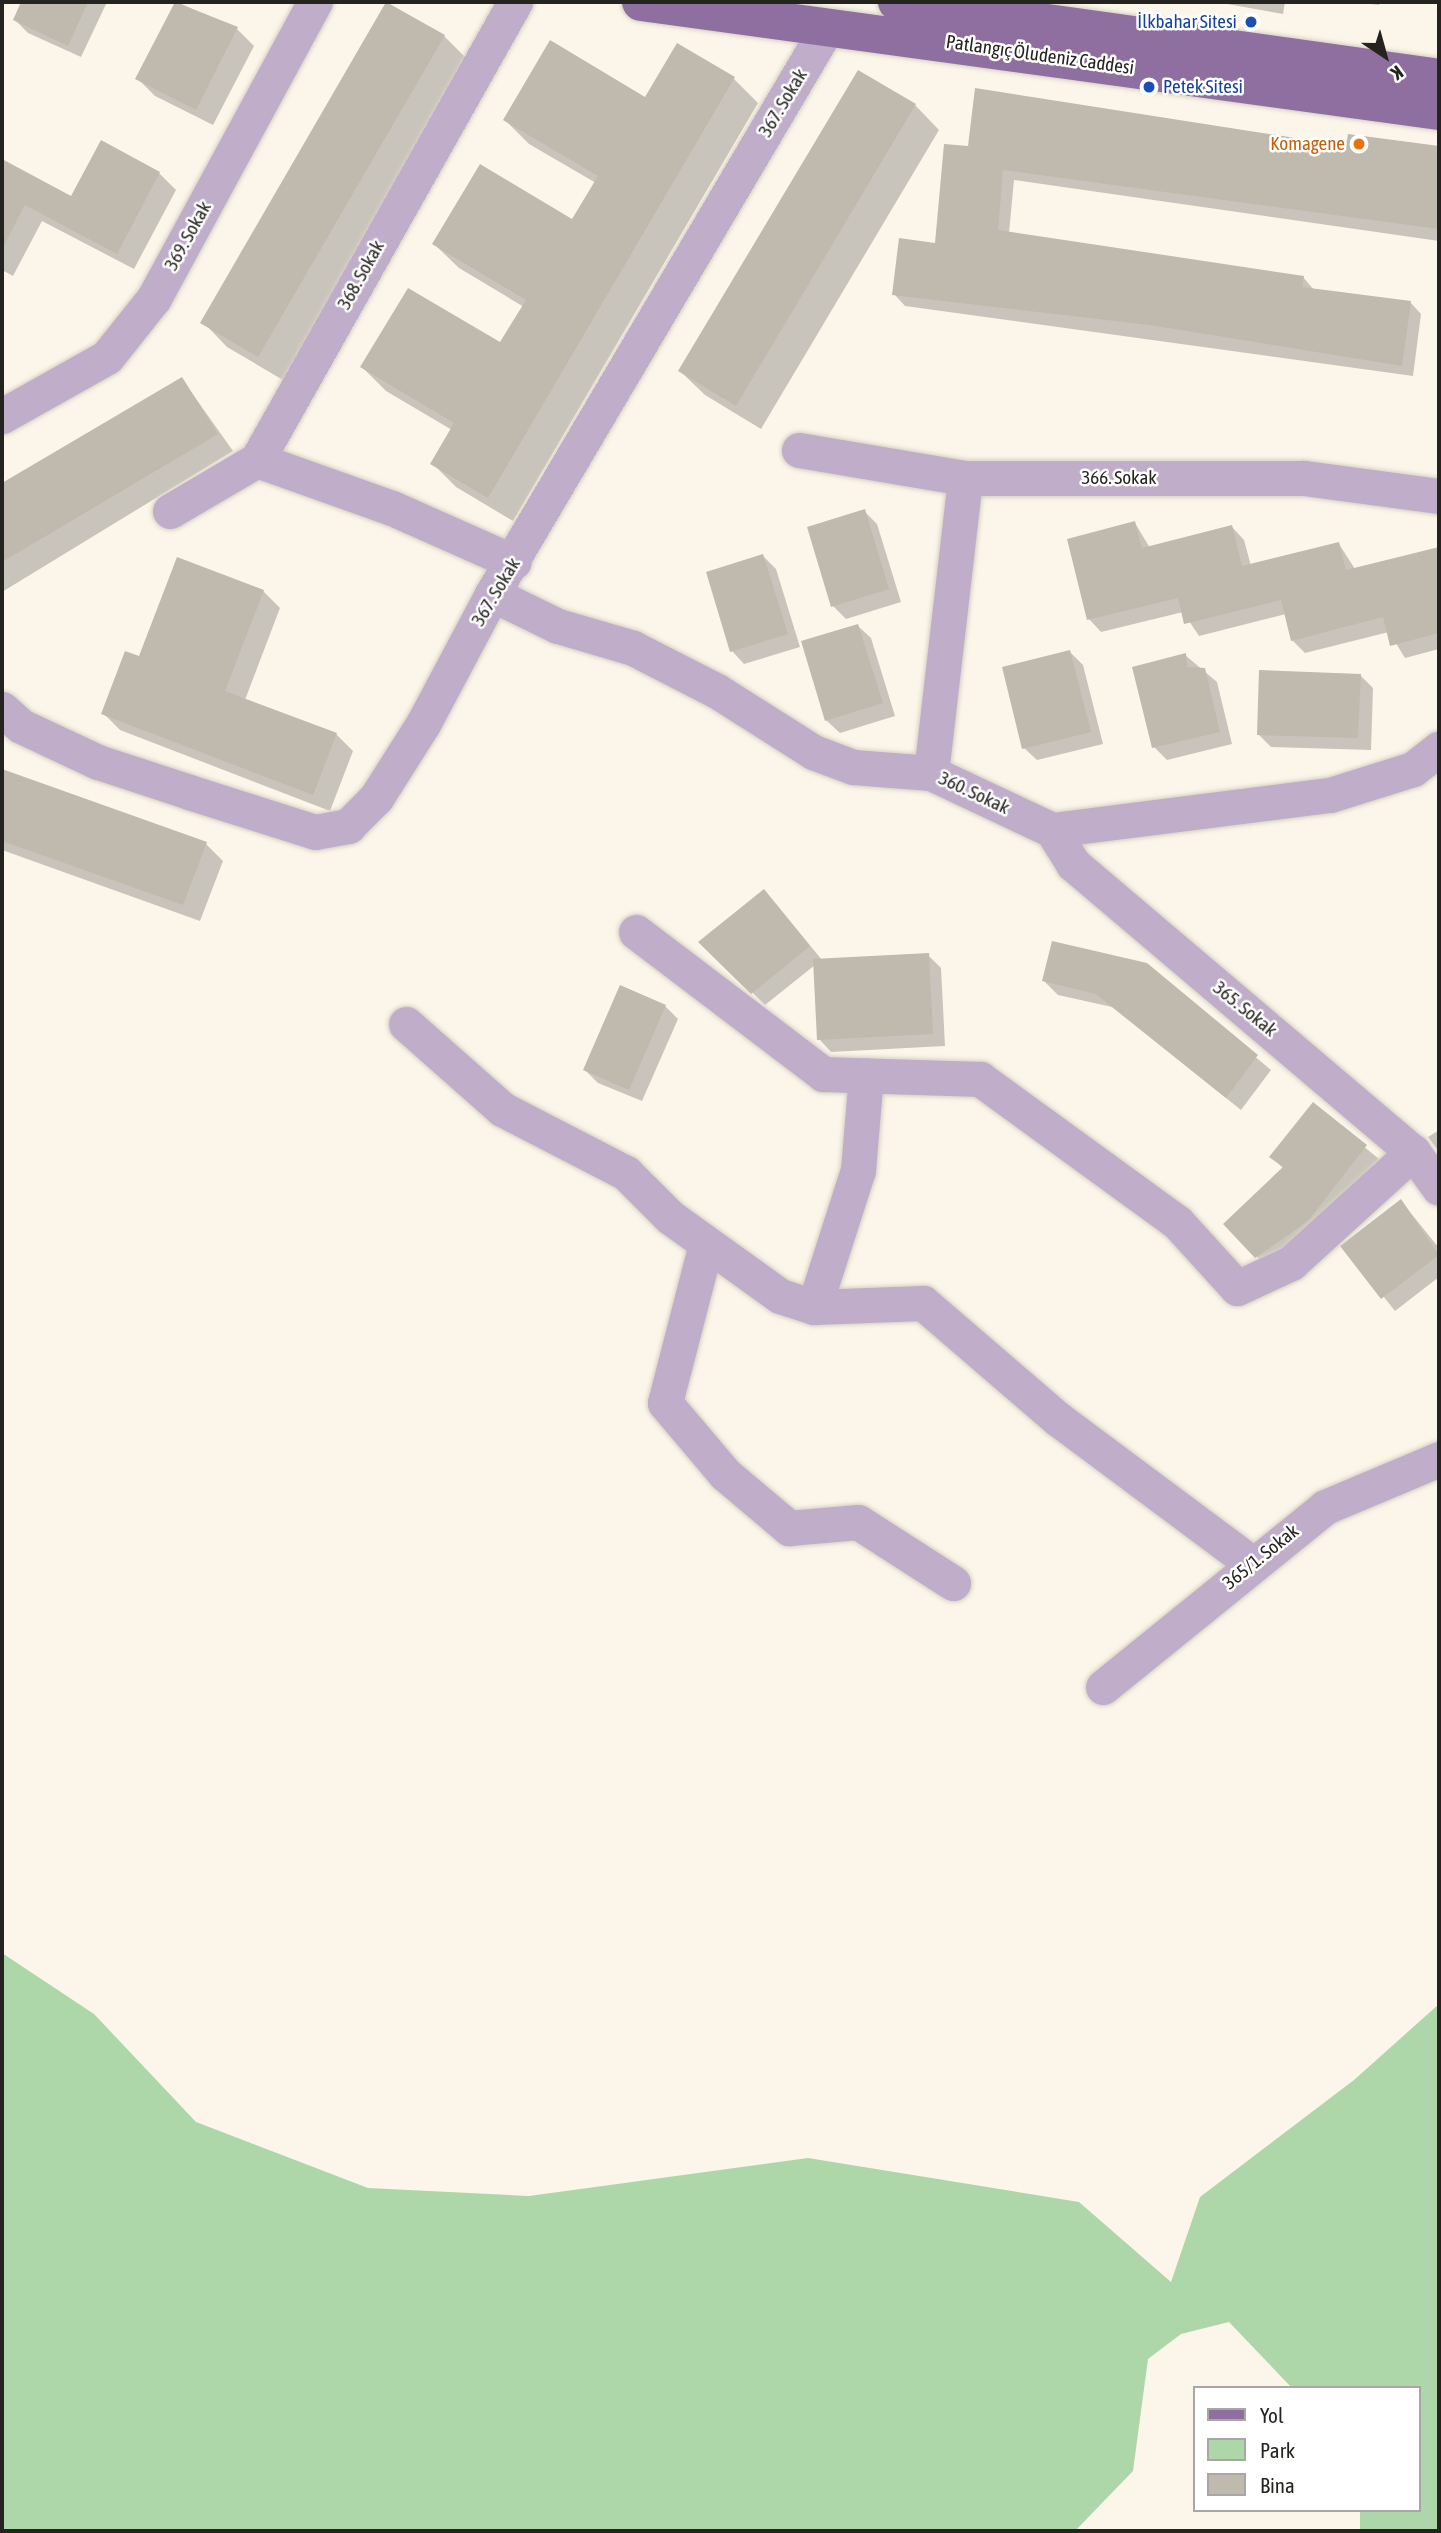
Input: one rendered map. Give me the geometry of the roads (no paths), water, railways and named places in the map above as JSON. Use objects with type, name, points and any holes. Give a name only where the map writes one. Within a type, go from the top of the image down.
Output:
[{"type":"main road","name":"Patlangıç Öludeniz Caddesi","points":[[641,2],[825,31],[972,44],[1439,111]]},
{"type":"main road","name":"Patlangıç Öludeniz Caddesi","points":[[900,2],[1439,78]]},
{"type":"street","name":"369. Sokak","points":[[2,416],[107,357],[154,298],[315,2]]},
{"type":"street","name":"368. Sokak","points":[[257,460],[514,2]]},
{"type":"street","name":"367. Sokak","points":[[2,709],[21,726],[99,762],[315,832],[348,826],[376,798],[423,723],[492,594],[514,562],[825,31]]},
{"type":"street","name":"366. Sokak","points":[[799,450],[965,478],[1304,478],[1439,496]]},
{"type":"street","points":[[170,511],[257,460],[392,508],[514,562]]},
{"type":"street","points":[[931,773],[965,478]]},
{"type":"street","name":"360. Sokak","points":[[492,594],[558,626],[633,648],[718,691],[813,752],[853,767],[931,773],[1052,830]]},
{"type":"street","points":[[1052,830],[1330,795],[1413,769],[1439,749]]},
{"type":"street","name":"365. Sokak","points":[[1052,830],[1073,864],[1413,1152],[1439,1188]]},
{"type":"street","points":[[636,932],[823,1074],[980,1079],[1177,1222],[1237,1288],[1291,1262],[1413,1152]]},
{"type":"street","points":[[406,1024],[502,1109],[626,1173],[706,1244],[780,1296],[814,1307],[923,1303],[1058,1419],[1251,1563]]},
{"type":"street","points":[[814,1307],[859,1170],[866,1076]]},
{"type":"street","points":[[706,1244],[665,1403],[725,1474],[789,1528],[858,1522],[953,1583]]},
{"type":"street","name":"365/1. Sokak","points":[[1103,1687],[1251,1563],[1325,1507],[1439,1459]]},
{"type":"place","name":"İlkbahar Sitesi","points":[[1251,22]]},
{"type":"place","name":"Petek Sitesi","points":[[1149,87]]},
{"type":"place","name":"Komagene","points":[[1359,144]]}]
